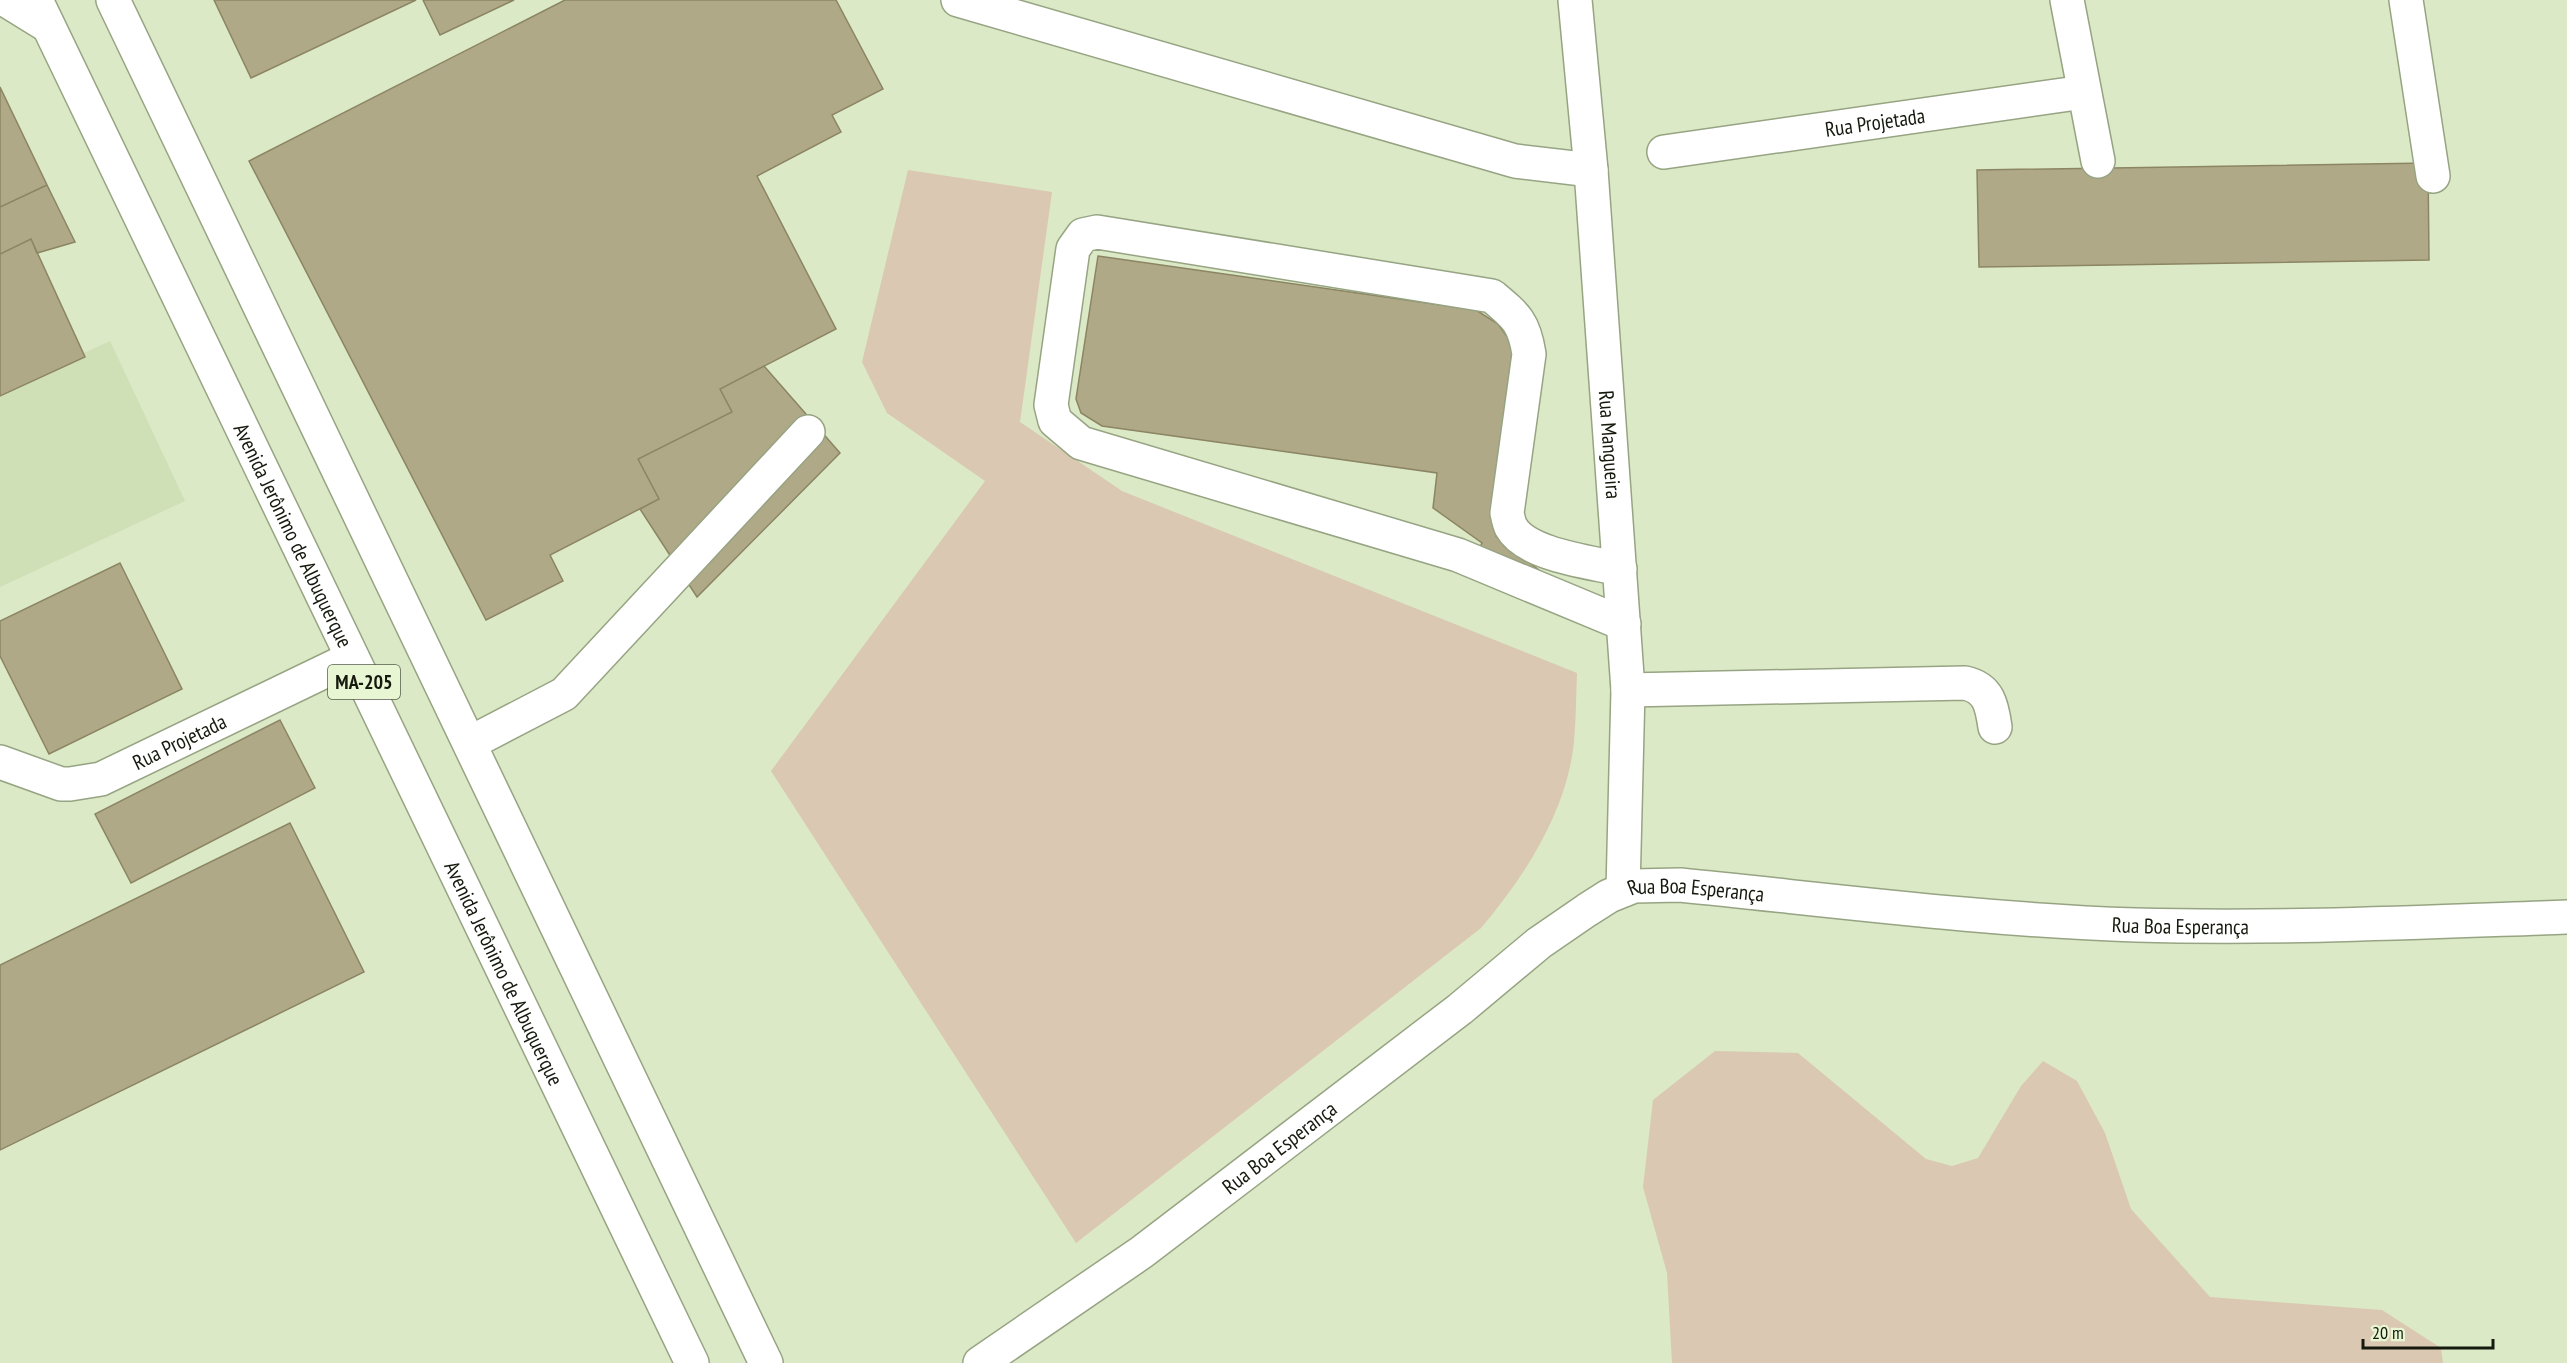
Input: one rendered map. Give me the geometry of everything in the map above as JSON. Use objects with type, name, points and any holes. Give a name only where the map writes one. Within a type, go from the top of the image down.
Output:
[{"type":"main road","points":[[6,0],[42,13]]},
{"type":"main road","name":"MA-205","points":[[113,0],[766,1363]]},
{"type":"main road","points":[[958,0],[1515,161],[1591,170]]},
{"type":"main road","name":"Rua Mangueira","points":[[1575,0],[1591,170],[1628,690],[1623,890]]},
{"type":"main road","points":[[2067,0],[2098,161]]},
{"type":"main road","points":[[2406,0],[2433,176]]},
{"type":"main road","name":"Avenida Jerônimo de Albuquerque","points":[[42,13],[692,1363]]},
{"type":"main road","name":"Rua Projetada","points":[[1664,152],[2084,92]]},
{"type":"main road","points":[[1620,569],[1544,551],[1524,540],[1511,528],[1507,513],[1528,354],[1525,332],[1513,314],[1492,296],[1097,232],[1083,235],[1072,249],[1051,405],[1055,421],[1081,443],[1458,555],[1624,624]]},
{"type":"main road","points":[[470,743],[564,694],[808,432]]},
{"type":"main road","name":"Rua Projetada","points":[[0,762],[61,784],[101,779],[352,658]]},
{"type":"main road","points":[[1628,690],[1965,683],[1980,688],[1986,693],[1995,727]]},
{"type":"main road","name":"Rua Boa Esperança","points":[[980,1363],[1142,1252],[1460,1009],[1539,943],[1602,901],[1634,886],[1680,885],[1965,914],[2136,925],[2335,925],[2567,917]]},
{"type":"shaded area","points":[[908,170],[1052,192],[1020,422],[1122,491],[1577,673],[1574,742],[1563,793],[1528,864],[1481,928],[1076,1243],[771,771],[985,481],[887,413],[862,362]]},
{"type":"shaded area","points":[[110,341],[185,501],[0,587],[0,392]]},
{"type":"shaded area","points":[[1715,1051],[1798,1053],[1926,1159],[1952,1166],[1978,1158],[2021,1086],[2043,1061],[2077,1081],[2105,1133],[2131,1209],[2210,1297],[2382,1310],[2441,1348],[2443,1363],[1672,1363],[1667,1273],[1643,1187],[1653,1100]]},
{"type":"building","points":[[214,0],[416,0],[251,78]]},
{"type":"building","points":[[423,0],[514,0],[440,35]]},
{"type":"building","points":[[565,0],[836,0],[883,89],[832,115],[841,132],[757,176],[836,329],[720,389],[732,412],[638,459],[659,499],[550,555],[563,581],[486,620],[249,161]]},
{"type":"building","points":[[0,87],[47,185],[0,207]]},
{"type":"building","points":[[2428,163],[2429,260],[1979,267],[1977,170]]},
{"type":"building","points":[[47,185],[75,242],[37,253],[31,239],[0,254],[0,207]]},
{"type":"building","points":[[31,239],[85,357],[0,396],[0,254]]},
{"type":"building","points":[[1098,256],[1476,310],[1498,324],[1513,345],[1491,513],[1496,536],[1549,578],[1477,552],[1482,543],[1433,508],[1437,473],[1102,426],[1081,413],[1076,399]]},
{"type":"building","points":[[764,366],[840,453],[697,597],[640,509],[659,499],[638,459],[732,412],[720,389]]},
{"type":"building","points":[[120,563],[182,689],[49,754],[0,656],[0,621]]},
{"type":"building","points":[[280,720],[315,788],[131,883],[95,814]]},
{"type":"building","points":[[290,823],[364,972],[0,1150],[0,965]]}]
